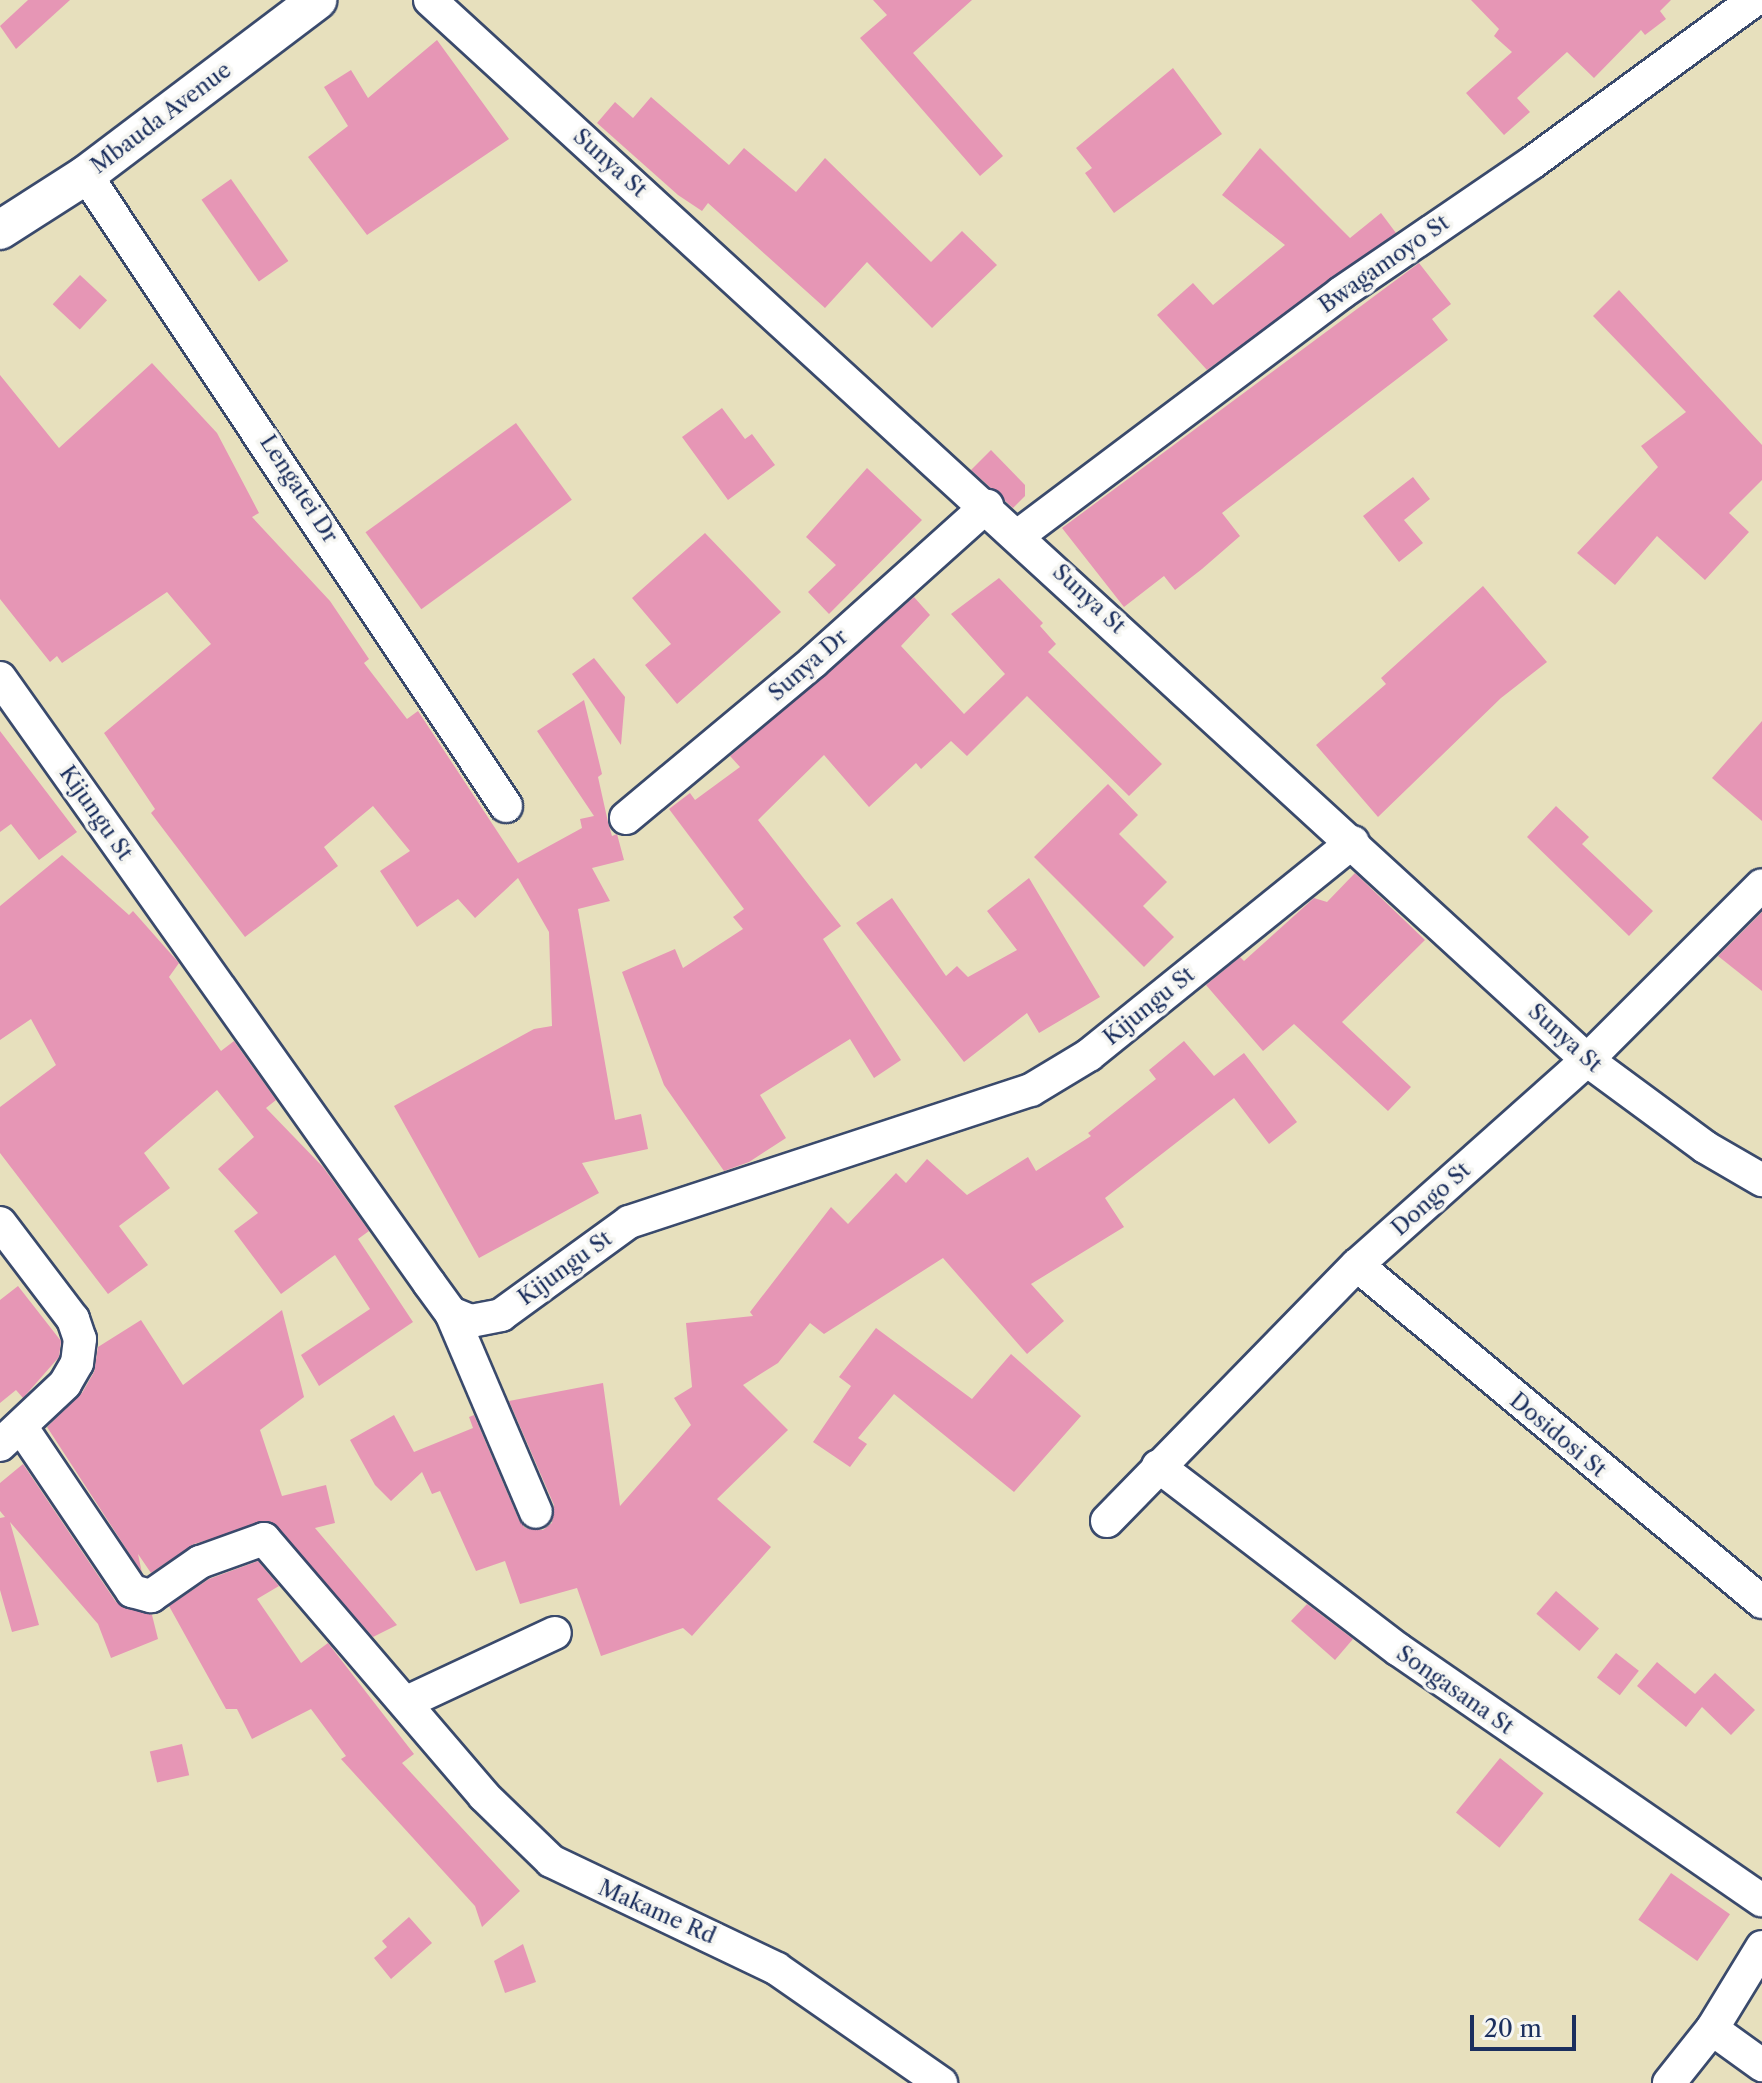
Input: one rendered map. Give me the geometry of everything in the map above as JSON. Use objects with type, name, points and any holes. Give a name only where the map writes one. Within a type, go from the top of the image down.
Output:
[{"type":"street","name":"Mbauda Avenue","points":[[0,230],[86,175],[317,0]]},
{"type":"street","name":"Sunya St","points":[[430,0],[1019,535],[1587,1060],[1705,1147],[1762,1180]]},
{"type":"street","name":"Bwagamoyo St","points":[[1019,535],[1341,293],[1533,162],[1754,0]]},
{"type":"street","name":"Lengatei Dr","points":[[86,175],[506,806]]},
{"type":"street","name":"Sunya Dr","points":[[626,818],[813,662],[987,506]]},
{"type":"street","name":"Kijungu St","points":[[0,678],[451,1313],[471,1321],[501,1315],[629,1222],[680,1201],[1031,1090],[1089,1055],[1353,842]]},
{"type":"street","name":"Dongo St","points":[[1107,1521],[1357,1265],[1587,1060],[1762,885]]},
{"type":"street","points":[[0,1223],[73,1319],[80,1339],[77,1363],[65,1384],[11,1437]]},
{"type":"street","name":"Dosidosi St","points":[[1357,1265],[1762,1602]]},
{"type":"street","points":[[451,1313],[536,1512]]},
{"type":"street","name":"Makame Rd","points":[[11,1437],[132,1591],[151,1596],[200,1562],[264,1539],[367,1663],[407,1702],[484,1796],[551,1861],[777,1969],[941,2083]]},
{"type":"street","name":"Songasana St","points":[[1158,1466],[1399,1650],[1762,1900]]},
{"type":"street","points":[[407,1702],[555,1633]]},
{"type":"street","points":[[1669,2083],[1712,2029],[1762,1947]]},
{"type":"street","points":[[1712,2029],[1762,2065]]},
{"type":"building","points":[[28,0],[70,0],[16,49],[0,26]]},
{"type":"building","points":[[873,0],[972,0],[913,53],[1003,156],[980,176],[860,38],[887,15]]},
{"type":"building","points":[[1471,0],[1671,0],[1660,11],[1666,19],[1645,35],[1641,30],[1594,78],[1567,52],[1517,98],[1530,112],[1504,135],[1466,93],[1512,52],[1494,36],[1499,29]]},
{"type":"building","points":[[437,40],[509,139],[367,235],[308,157],[348,126],[324,87],[351,70],[368,98]]},
{"type":"building","points":[[1173,68],[1222,134],[1114,213],[1085,173],[1092,168],[1076,148]]},
{"type":"building","points":[[651,97],[729,165],[744,148],[796,192],[825,158],[931,262],[962,231],[997,265],[932,328],[867,262],[825,308],[708,203],[702,211],[678,195],[597,123],[615,102],[633,118]]},
{"type":"building","points":[[1260,148],[1350,238],[1381,213],[1396,233],[1207,370],[1157,315],[1193,283],[1213,305],[1285,245],[1222,195]]},
{"type":"building","points":[[231,179],[288,261],[259,282],[202,200]]},
{"type":"building","points":[[1419,263],[1451,304],[1432,319],[1448,340],[1222,513],[1240,536],[1202,569],[1175,590],[1164,576],[1124,607],[1062,528]]},
{"type":"building","points":[[80,275],[107,300],[80,329],[53,304]]},
{"type":"building","points":[[1619,290],[1762,445],[1762,480],[1729,513],[1749,532],[1705,580],[1657,536],[1615,585],[1577,553],[1658,467],[1641,446],[1686,412],[1593,316]]},
{"type":"building","points":[[152,363],[217,433],[259,513],[252,517],[330,601],[369,659],[364,663],[407,719],[418,711],[518,863],[582,828],[580,819],[594,816],[537,731],[584,700],[602,774],[598,777],[608,822],[612,836],[617,834],[624,860],[592,868],[610,901],[578,909],[615,1120],[641,1114],[648,1149],[582,1163],[599,1193],[479,1258],[394,1106],[534,1029],[552,1026],[549,932],[518,878],[475,918],[458,899],[417,927],[380,871],[410,851],[373,806],[324,847],[338,866],[245,937],[151,813],[155,809],[104,733],[211,644],[167,592],[62,663],[57,656],[50,662],[0,599],[0,375],[59,448]]},
{"type":"building","points":[[722,408],[745,439],[752,434],[775,465],[728,500],[682,437]]},
{"type":"building","points":[[516,423],[572,500],[421,609],[366,532]]},
{"type":"building","points":[[991,450],[1025,485],[1025,496],[1013,508],[971,470]]},
{"type":"building","points":[[867,468],[922,520],[829,614],[808,592],[836,565],[806,537]]},
{"type":"building","points":[[1413,477],[1430,499],[1404,520],[1423,543],[1399,562],[1363,516]]},
{"type":"building","points":[[705,533],[781,612],[677,704],[645,665],[671,644],[632,598]]},
{"type":"building","points":[[999,578],[1043,623],[1040,626],[1056,644],[1048,652],[1162,764],[1129,796],[1027,696],[967,756],[951,741],[921,769],[916,763],[869,807],[824,755],[758,820],[841,926],[823,939],[901,1060],[874,1078],[850,1039],[760,1095],[786,1138],[749,1162],[724,1171],[664,1085],[622,972],[675,949],[683,968],[743,929],[733,917],[744,909],[669,809],[690,793],[695,800],[740,767],[730,756],[914,597],[930,615],[901,646],[964,714],[1005,674],[951,614]]},
{"type":"building","points":[[1483,586],[1547,662],[1501,698],[1378,817],[1316,745],[1386,684],[1381,678]]},
{"type":"building","points":[[594,658],[625,697],[621,745],[572,674]]},
{"type":"building","points":[[1762,721],[1762,821],[1712,778]]},
{"type":"building","points":[[0,731],[77,832],[39,860],[11,824],[0,832]]},
{"type":"building","points":[[1108,784],[1138,815],[1119,834],[1167,882],[1143,906],[1174,937],[1144,967],[1034,857]]},
{"type":"building","points":[[1556,806],[1589,837],[1582,844],[1653,911],[1629,936],[1527,837]]},
{"type":"building","points":[[62,855],[129,915],[133,911],[179,963],[169,977],[221,1051],[234,1041],[276,1100],[266,1108],[323,1167],[369,1231],[358,1239],[413,1322],[319,1386],[301,1355],[370,1309],[335,1255],[281,1294],[234,1231],[258,1213],[218,1169],[254,1137],[217,1090],[144,1153],[170,1188],[119,1226],[148,1265],[108,1294],[0,1153],[0,1107],[56,1065],[31,1019],[0,1040],[0,906]]},
{"type":"building","points":[[1355,873],[1425,940],[1342,1022],[1411,1087],[1388,1111],[1294,1024],[1263,1051],[1206,985],[1240,957],[1244,961],[1314,898],[1327,902]]},
{"type":"building","points":[[1029,878],[1100,997],[1039,1033],[1027,1013],[964,1062],[856,923],[892,898],[946,976],[957,966],[968,977],[1017,950],[987,911]]},
{"type":"building","points":[[1762,912],[1762,991],[1718,956]]},
{"type":"building","points":[[1184,1041],[1214,1076],[1244,1053],[1297,1122],[1269,1144],[1234,1098],[1105,1198],[1124,1227],[1031,1284],[1064,1321],[1027,1354],[943,1258],[824,1334],[810,1323],[778,1363],[743,1385],[788,1430],[717,1499],[771,1547],[692,1636],[683,1628],[601,1656],[577,1588],[520,1604],[505,1561],[476,1571],[440,1491],[432,1494],[422,1472],[391,1501],[375,1485],[350,1440],[394,1415],[414,1452],[473,1428],[469,1417],[474,1415],[519,1520],[525,1528],[543,1530],[552,1523],[554,1505],[509,1401],[603,1383],[620,1506],[691,1425],[674,1398],[692,1387],[686,1323],[753,1316],[750,1312],[831,1207],[848,1224],[896,1173],[906,1183],[927,1159],[967,1195],[1028,1157],[1036,1171],[1091,1136],[1088,1133],[1156,1079],[1149,1070]]},
{"type":"building","points":[[18,1286],[61,1341],[59,1357],[23,1398],[16,1390],[0,1403],[0,1300]]},
{"type":"building","points":[[282,1310],[304,1397],[260,1430],[282,1496],[326,1485],[335,1523],[315,1528],[397,1625],[373,1637],[270,1521],[194,1544],[151,1573],[138,1554],[142,1573],[47,1427],[82,1393],[94,1372],[98,1347],[141,1320],[183,1385]]},
{"type":"building","points":[[876,1328],[972,1399],[1011,1354],[1081,1416],[1014,1492],[894,1394],[858,1438],[867,1444],[850,1467],[813,1442],[851,1386],[839,1377]]},
{"type":"building","points":[[23,1464],[116,1602],[152,1615],[158,1639],[111,1658],[98,1624],[10,1522],[39,1625],[12,1632],[0,1590],[0,1518],[5,1517],[0,1511],[0,1483]]},
{"type":"building","points":[[258,1561],[279,1586],[257,1599],[301,1663],[328,1643],[414,1754],[402,1763],[520,1891],[482,1927],[475,1906],[341,1759],[346,1756],[311,1709],[252,1739],[237,1709],[226,1709],[169,1606],[209,1579]]},
{"type":"building","points":[[1556,1591],[1599,1628],[1579,1651],[1536,1614]]},
{"type":"building","points":[[1307,1604],[1353,1639],[1335,1660],[1291,1621]]},
{"type":"building","points":[[1616,1653],[1639,1671],[1620,1695],[1597,1677]]},
{"type":"building","points":[[1657,1662],[1695,1694],[1715,1673],[1755,1710],[1731,1735],[1702,1707],[1686,1727],[1637,1686]]},
{"type":"building","points":[[182,1744],[189,1775],[157,1783],[150,1751]]},
{"type":"building","points":[[1500,1758],[1544,1793],[1499,1848],[1456,1812]]},
{"type":"building","points":[[1671,1873],[1730,1914],[1697,1961],[1638,1920]]},
{"type":"building","points":[[409,1917],[432,1943],[391,1979],[374,1958],[387,1947],[382,1941]]},
{"type":"building","points":[[523,1944],[536,1982],[505,1993],[494,1961]]}]
